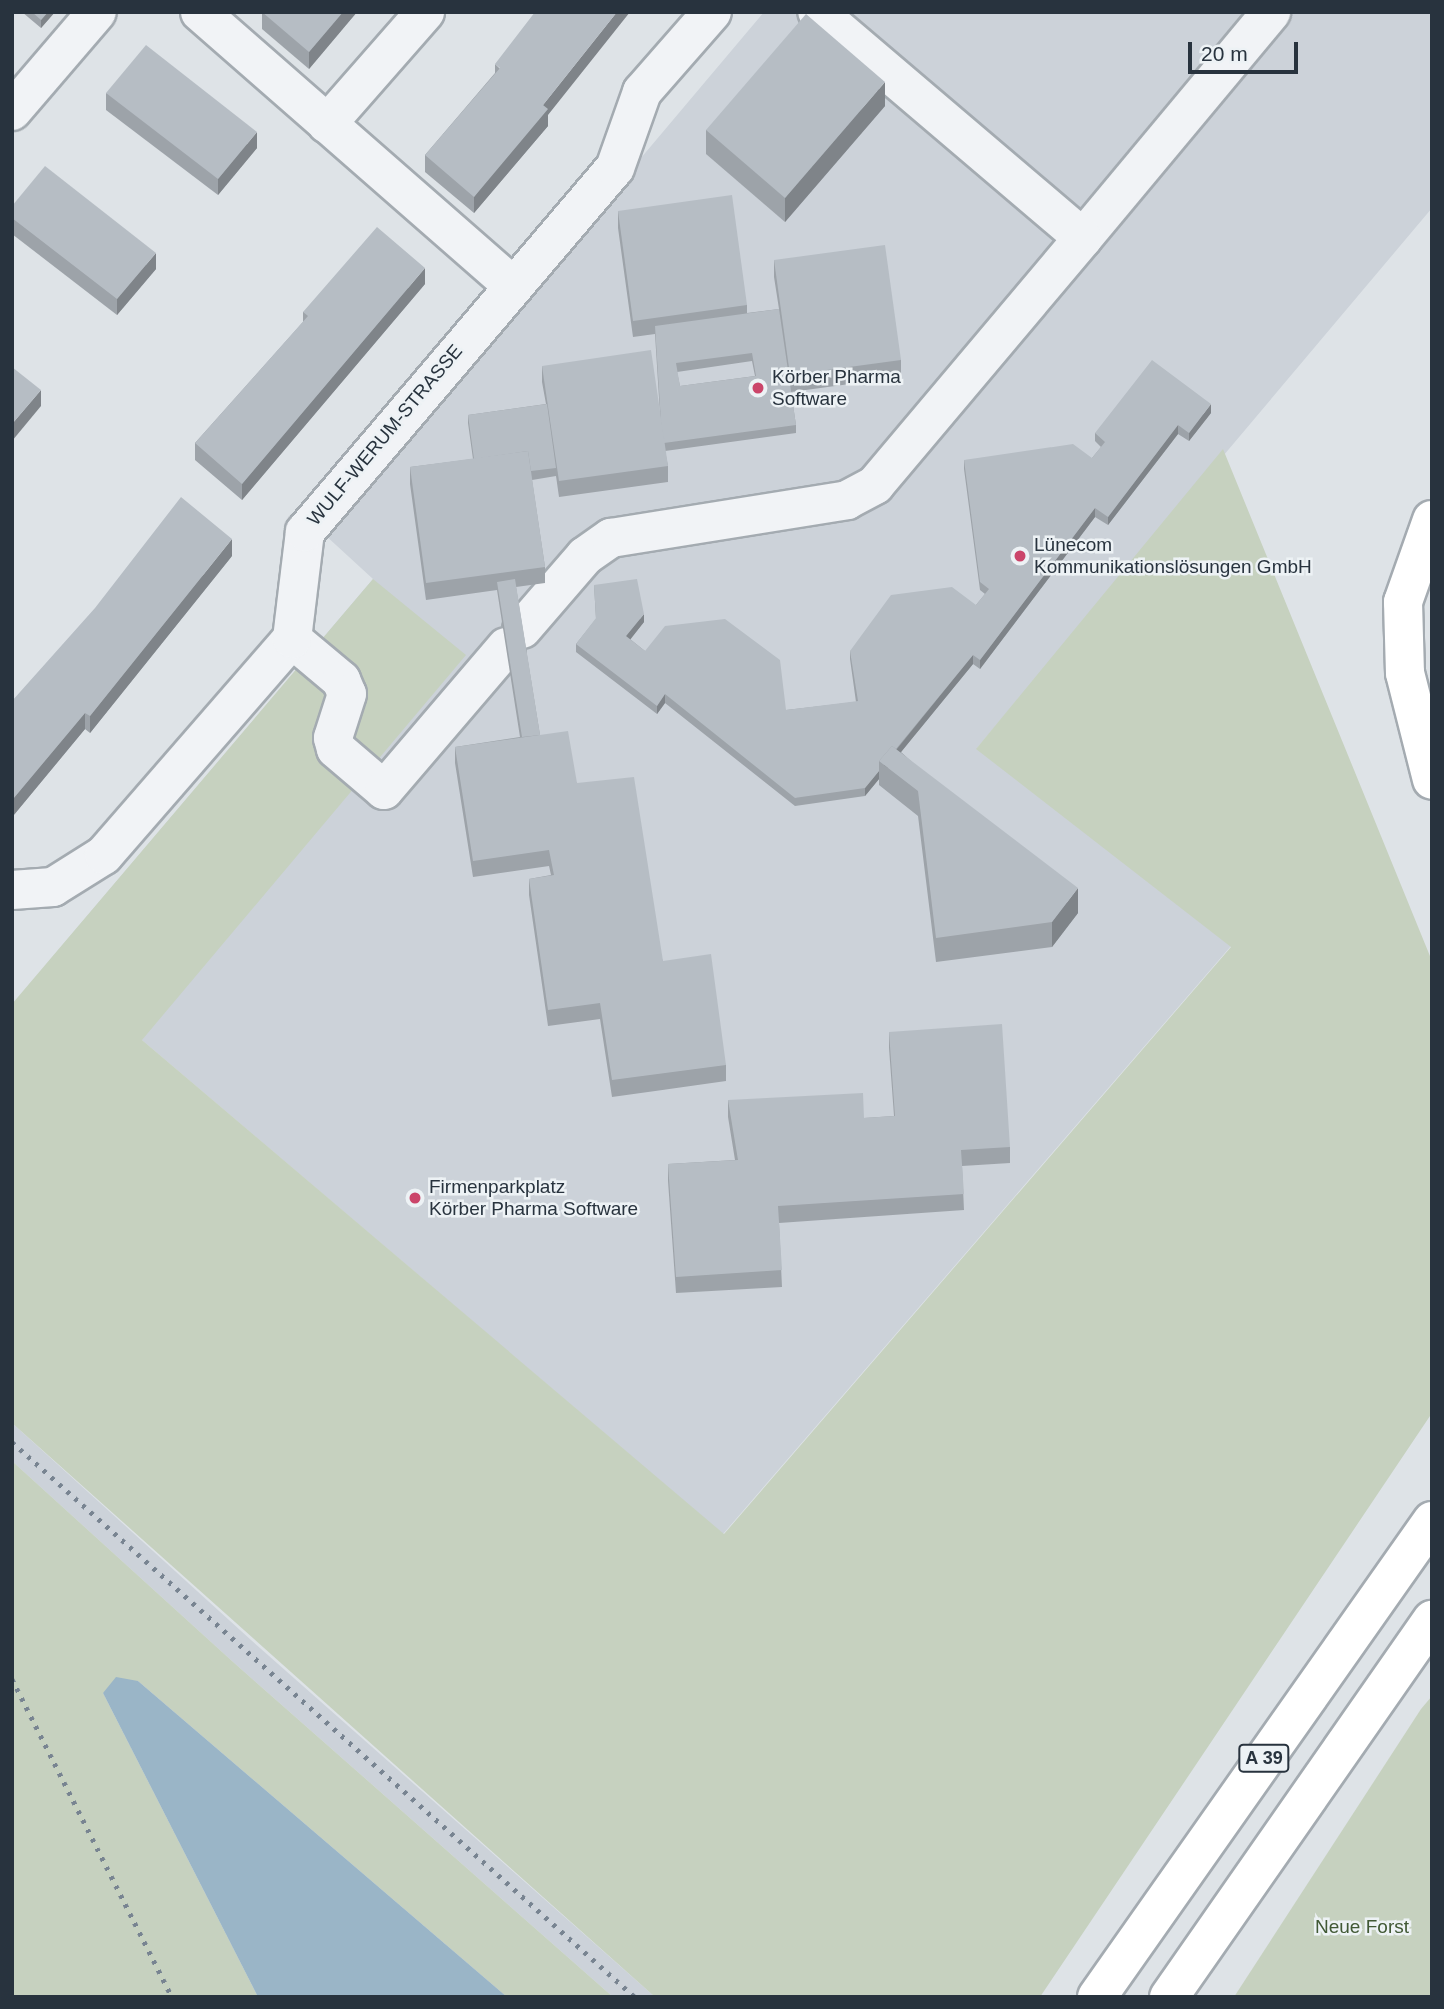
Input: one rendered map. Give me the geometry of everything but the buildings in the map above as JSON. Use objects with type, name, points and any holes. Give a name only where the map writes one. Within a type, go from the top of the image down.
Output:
[{"type":"highway","points":[[1429,530],[1432,591]]},
{"type":"highway","points":[[1429,530],[1403,602],[1405,673],[1432,780]]},
{"type":"highway","name":"A 39","points":[[1097,1997],[1432,1521]]},
{"type":"highway","name":"A 39","points":[[1169,1997],[1432,1619]]},
{"type":"highway","points":[[1387,1685],[1432,1639]]},
{"type":"street","points":[[12,111],[97,12]]},
{"type":"street","points":[[200,12],[511,284]]},
{"type":"street","points":[[327,124],[425,12]]},
{"type":"street","name":"WULF-WERUM-STRASSE","points":[[292,639],[305,531],[511,284],[615,168],[642,92],[712,12]]},
{"type":"street","points":[[817,12],[1083,238]]},
{"type":"street","points":[[12,890],[53,887],[104,855],[292,639],[341,680],[347,694],[333,738],[336,749],[384,790],[585,556],[611,538],[669,541],[847,500],[875,485],[1271,12]]},
{"type":"shaded area","points":[[764,12],[1432,12],[1432,208],[977,748],[1231,946],[723,1534],[49,961],[373,579],[324,534]]},
{"type":"shaded area","points":[[12,1423],[251,1640],[655,1997],[613,1997],[232,1661],[12,1461]]},
{"type":"green space","points":[[1223,449],[1432,961],[1432,1413],[1040,1997],[655,1997],[12,1423],[12,1004],[373,579],[466,655],[142,1040],[724,1534],[1231,947],[976,749]]},
{"type":"green space","points":[[12,1461],[232,1661],[613,1997],[507,1997],[138,1681],[103,1693],[258,1997],[12,1997]]},
{"type":"green space","name":"Neue Forst","points":[[1432,1696],[1432,1997],[1234,1997],[1421,1709]]},
{"type":"water","points":[[116,1677],[138,1681],[507,1997],[258,1997],[103,1693]]},
{"type":"railway","points":[[12,1442],[635,1997]]},
{"type":"railway","points":[[12,1679],[172,1997]]},
{"type":"place","name":"Körber Pharma Software","points":[[758,388]]},
{"type":"place","name":"Lünecom Kommunikationslösungen GmbH","points":[[1020,556]]},
{"type":"place","name":"Firmenparkplatz Körber Pharma Software","points":[[415,1198]]}]
